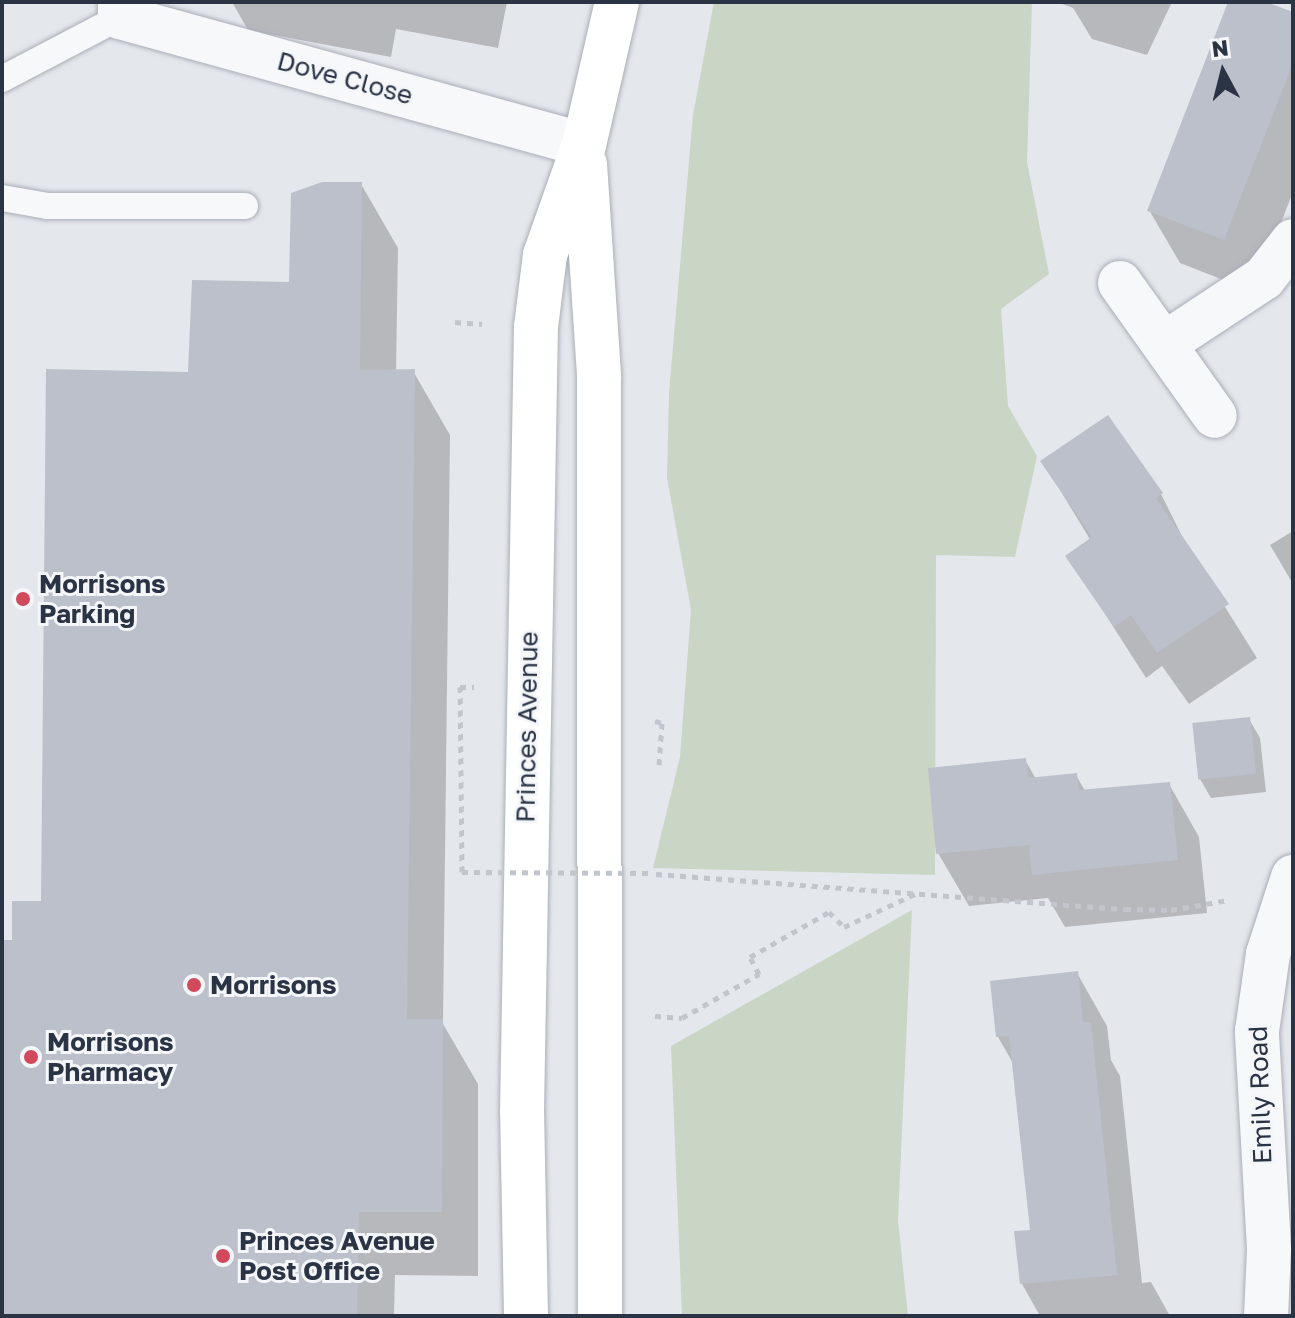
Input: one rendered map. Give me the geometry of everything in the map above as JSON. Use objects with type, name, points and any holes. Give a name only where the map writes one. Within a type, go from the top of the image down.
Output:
[{"type":"street","name":"Princes Avenue","points":[[526,1316],[522,1112],[536,327],[545,255],[584,145],[617,2]]},
{"type":"street","name":"Dove Close","points":[[120,10],[584,145]]},
{"type":"street","name":"Princes Avenue","points":[[584,145],[599,377],[600,1316]]},
{"type":"street","points":[[1164,344],[1264,278],[1293,241]]},
{"type":"street","points":[[1120,283],[1215,416]]},
{"type":"street","name":"Emily Road","points":[[1266,1316],[1269,1259],[1257,1031],[1268,954],[1291,883]]},
{"type":"lane","points":[[2,79],[120,10]]},
{"type":"lane","points":[[2,198],[48,206],[245,206]]},
{"type":"path","points":[[460,687],[462,872],[650,873],[1171,910],[1291,883]]},
{"type":"path","points":[[646,1015],[682,1018],[695,1011],[759,974],[750,957],[829,912],[844,927],[920,891]]},
{"type":"green space","points":[[714,2],[1032,2],[1027,162],[1049,274],[1001,309],[1008,406],[1037,456],[1015,557],[936,555],[935,875],[653,868],[680,757],[691,610],[667,478],[669,393],[693,115]]},
{"type":"green space","points":[[912,910],[898,1220],[908,1316],[682,1316],[671,1046]]},
{"type":"building","points":[[1228,2],[1266,2],[1293,12],[1293,63],[1224,240],[1147,211]]},
{"type":"building","points":[[322,182],[362,182],[360,370],[415,369],[407,1019],[443,1019],[442,1212],[359,1212],[357,1316],[2,1316],[2,940],[12,940],[12,901],[41,901],[46,369],[188,372],[192,280],[289,282],[291,193]]},
{"type":"building","points":[[1108,415],[1163,493],[1156,498],[1229,604],[1157,653],[1131,615],[1114,627],[1065,556],[1092,537],[1040,461]]},
{"type":"building","points":[[1250,717],[1256,774],[1198,780],[1192,723]]},
{"type":"building","points":[[1026,758],[1028,778],[1077,773],[1079,790],[1170,782],[1178,860],[1032,875],[1029,845],[936,854],[928,768]]},
{"type":"building","points":[[1078,971],[1083,1022],[1091,1022],[1117,1275],[1020,1284],[1014,1231],[1030,1230],[1009,1036],[996,1037],[990,981]]},
{"type":"place","name":"Morrisons Parking","points":[[23,599]]},
{"type":"place","name":"Morrisons","points":[[194,985]]},
{"type":"place","name":"Morrisons Pharmacy","points":[[31,1057]]},
{"type":"place","name":"Princes Avenue Post Office","points":[[223,1256]]}]
